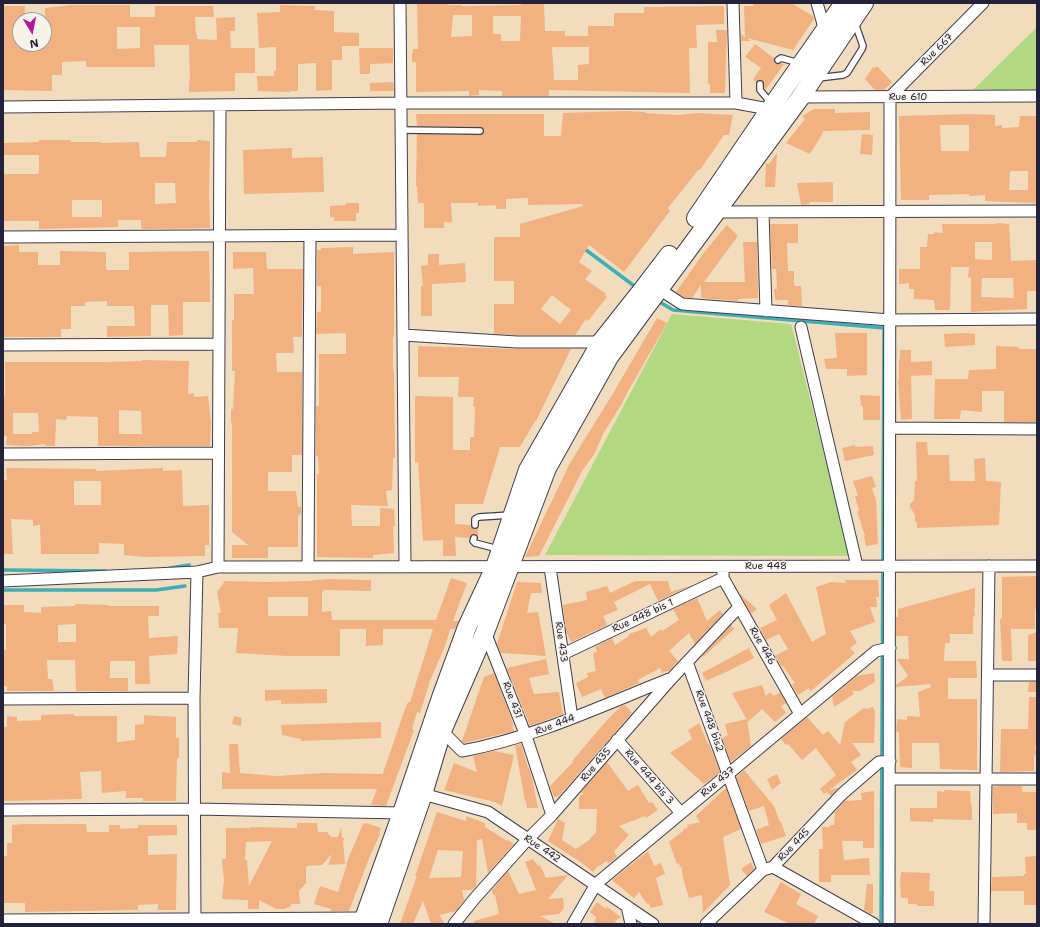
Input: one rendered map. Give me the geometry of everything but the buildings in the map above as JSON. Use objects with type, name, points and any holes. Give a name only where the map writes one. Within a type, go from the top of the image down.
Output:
[{"type":"main road","points":[[408,815],[422,794],[442,731],[485,632],[502,567],[501,550],[528,470],[601,342],[643,290],[699,215],[777,106],[800,98],[812,79],[831,37],[844,3]]},
{"type":"main road","points":[[368,922],[408,815],[442,695],[467,627],[502,567],[547,468],[610,357],[715,212],[802,64],[853,19],[864,3]]},
{"type":"street","points":[[400,3],[405,566]]},
{"type":"street","points":[[733,3],[736,103]]},
{"type":"street","points":[[818,3],[831,37]]},
{"type":"street","name":"Rue 667","points":[[890,97],[983,3]]},
{"type":"street","name":"Rue 610","points":[[800,98],[1037,96]]},
{"type":"street","points":[[886,923],[890,780],[884,761],[884,649],[890,566],[890,97]]},
{"type":"street","points":[[3,107],[401,103],[736,103],[777,106]]},
{"type":"street","points":[[218,568],[220,105]]},
{"type":"street","points":[[715,212],[1037,211]]},
{"type":"street","points":[[763,212],[766,311]]},
{"type":"street","points":[[308,567],[310,236]]},
{"type":"street","points":[[3,237],[402,236]]},
{"type":"street","points":[[659,289],[682,304],[766,311],[890,320],[1037,319]]},
{"type":"street","points":[[801,327],[857,566]]},
{"type":"street","points":[[403,335],[517,342],[601,342]]},
{"type":"street","points":[[3,345],[219,344]]},
{"type":"street","points":[[890,428],[1037,429]]},
{"type":"street","points":[[3,454],[218,453]]},
{"type":"street","name":"Rue 448","points":[[3,581],[197,572],[218,568],[405,566],[1037,566]]},
{"type":"street","points":[[722,566],[723,578]]},
{"type":"street","points":[[984,924],[989,566]]},
{"type":"street","name":"Rue 433","points":[[550,567],[572,718]]},
{"type":"street","points":[[194,922],[194,698],[197,572]]},
{"type":"street","name":"Rue 446","points":[[723,578],[800,714]]},
{"type":"street","name":"Rue 448 bis 1","points":[[563,654],[723,578]]},
{"type":"street","name":"Rue 435","points":[[454,924],[475,898],[552,815],[672,678],[739,607]]},
{"type":"street","name":"Rue 431","points":[[485,632],[526,736],[552,815]]},
{"type":"street","name":"Rue 437","points":[[573,924],[596,884],[800,714],[884,649]]},
{"type":"street","name":"Rue 448 bis2","points":[[687,662],[728,774],[768,869]]},
{"type":"street","points":[[988,675],[1037,675]]},
{"type":"street","name":"Rue 444","points":[[442,731],[462,751],[486,747],[526,736],[672,678]]},
{"type":"street","points":[[3,699],[194,698]]},
{"type":"street","name":"Rue 444 bis 3","points":[[617,740],[680,813]]},
{"type":"street","name":"Rue 445","points":[[706,924],[768,869],[842,794],[884,761]]},
{"type":"street","points":[[890,780],[1037,779]]},
{"type":"street","name":"Rue 442","points":[[422,794],[488,812],[504,821],[528,840],[596,884],[653,924]]},
{"type":"street","points":[[3,810],[194,809],[408,815]]},
{"type":"street","points":[[768,869],[874,924]]},
{"type":"street","points":[[627,906],[631,924]]},
{"type":"street","points":[[3,920],[368,922]]},
{"type":"lane","points":[[812,79],[843,75],[847,72],[863,46],[853,19]]},
{"type":"lane","points":[[778,60],[781,58],[802,64]]},
{"type":"lane","points":[[760,84],[760,90],[777,106]]},
{"type":"lane","points":[[401,130],[480,130]]},
{"type":"lane","points":[[475,525],[476,519],[479,517],[513,514]]},
{"type":"lane","points":[[474,538],[473,541],[475,543],[501,550]]},
{"type":"green space","points":[[1037,27],[1037,90],[972,91]]},
{"type":"green space","points":[[672,314],[791,324],[850,556],[545,555]]},
{"type":"waterway","points":[[582,247],[633,285]]},
{"type":"waterway","points":[[658,301],[673,310],[884,328],[881,924]]},
{"type":"waterway","points":[[170,568],[189,565]]},
{"type":"waterway","points":[[3,570],[106,571]]},
{"type":"waterway","points":[[3,590],[156,590],[185,586]]}]
